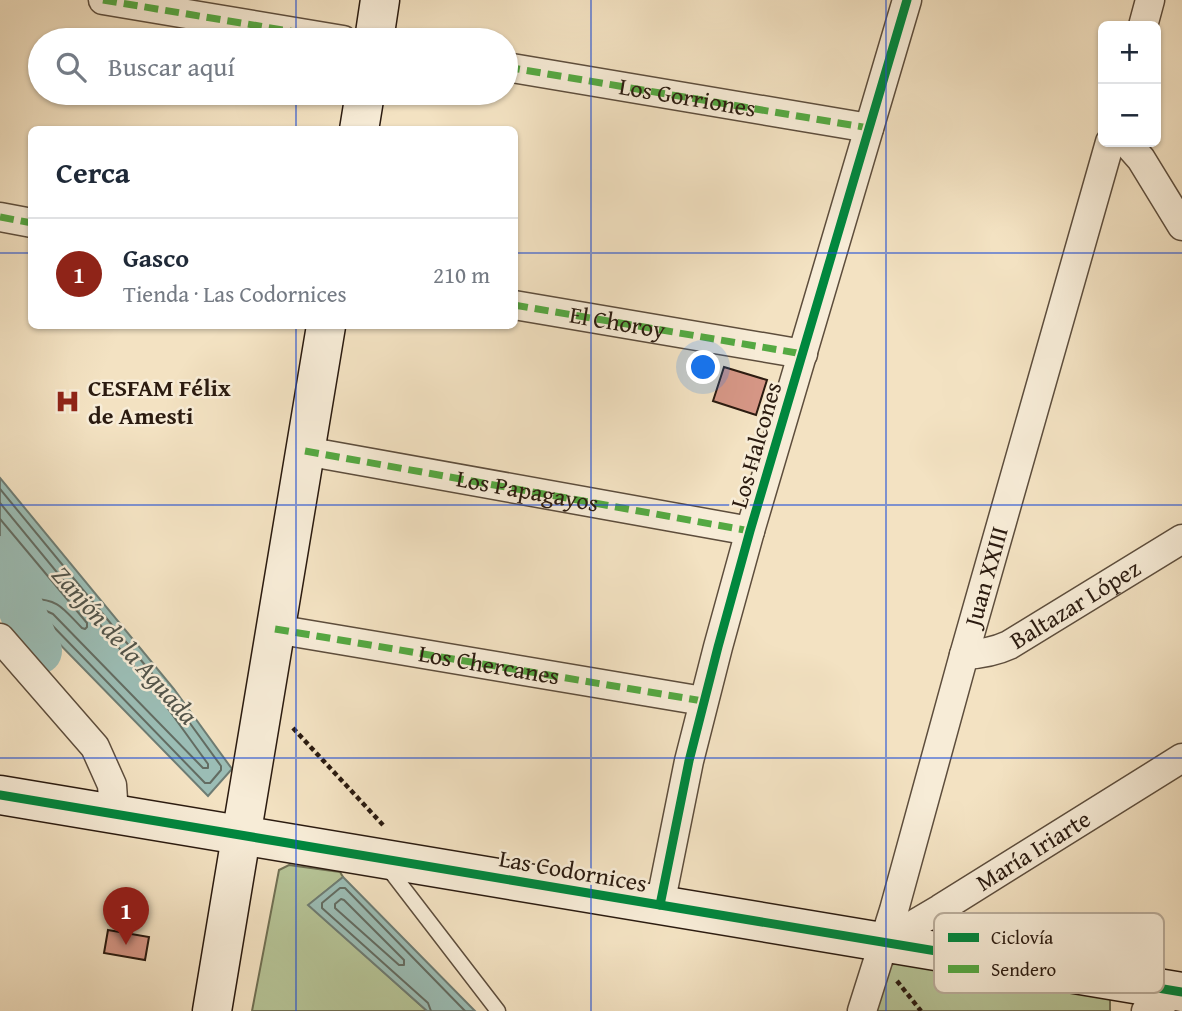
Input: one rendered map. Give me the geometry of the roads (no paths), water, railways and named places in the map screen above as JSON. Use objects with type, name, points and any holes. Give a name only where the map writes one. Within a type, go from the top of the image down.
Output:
[{"type":"street","points":[[103,0],[271,28]]},
{"type":"street","points":[[376,28],[380,0]]},
{"type":"street","name":"Los Halcones","points":[[660,905],[703,701],[750,531],[907,0]]},
{"type":"street","points":[[1144,21],[1150,0]]},
{"type":"street","name":"Los Gorriones","points":[[518,69],[869,128]]},
{"type":"street","points":[[360,126],[363,105]]},
{"type":"street","name":"Juan XXIII","points":[[862,1011],[894,911],[1109,147]]},
{"type":"street","points":[[1130,147],[1141,159],[1182,226]]},
{"type":"street","points":[[0,217],[28,222]]},
{"type":"street","name":"El Choroy","points":[[518,306],[803,354]]},
{"type":"street","points":[[212,1011],[325,329]]},
{"type":"street","name":"Los Papagayos","points":[[305,451],[750,531]]},
{"type":"street","name":"Baltazar López","points":[[964,655],[997,651],[1009,645],[1182,539]]},
{"type":"street","name":"Los Chercanes","points":[[275,629],[703,701]]},
{"type":"street","points":[[0,638],[95,747],[112,785],[114,814]]},
{"type":"street","name":"María Iriarte","points":[[884,942],[1182,758]]},
{"type":"street","name":"Las Codornices","points":[[0,795],[241,835],[382,841],[660,905],[934,950]]},
{"type":"street","points":[[1146,1011],[1181,991]]},
{"type":"lane","points":[[382,841],[498,1011]]},
{"type":"water","name":"Zanjón de la Aguada","points":[[0,478],[174,689],[232,769],[208,796],[41,625],[25,635],[0,597]]},
{"type":"water","points":[[343,877],[475,1011],[427,1011],[308,905]]},
{"type":"waterway","points":[[0,559],[39,651]]},
{"type":"place","name":"CESFAM Félix de Amesti","points":[[68,402]]},
{"type":"place","name":"Gasco","points":[[126,945]]}]
